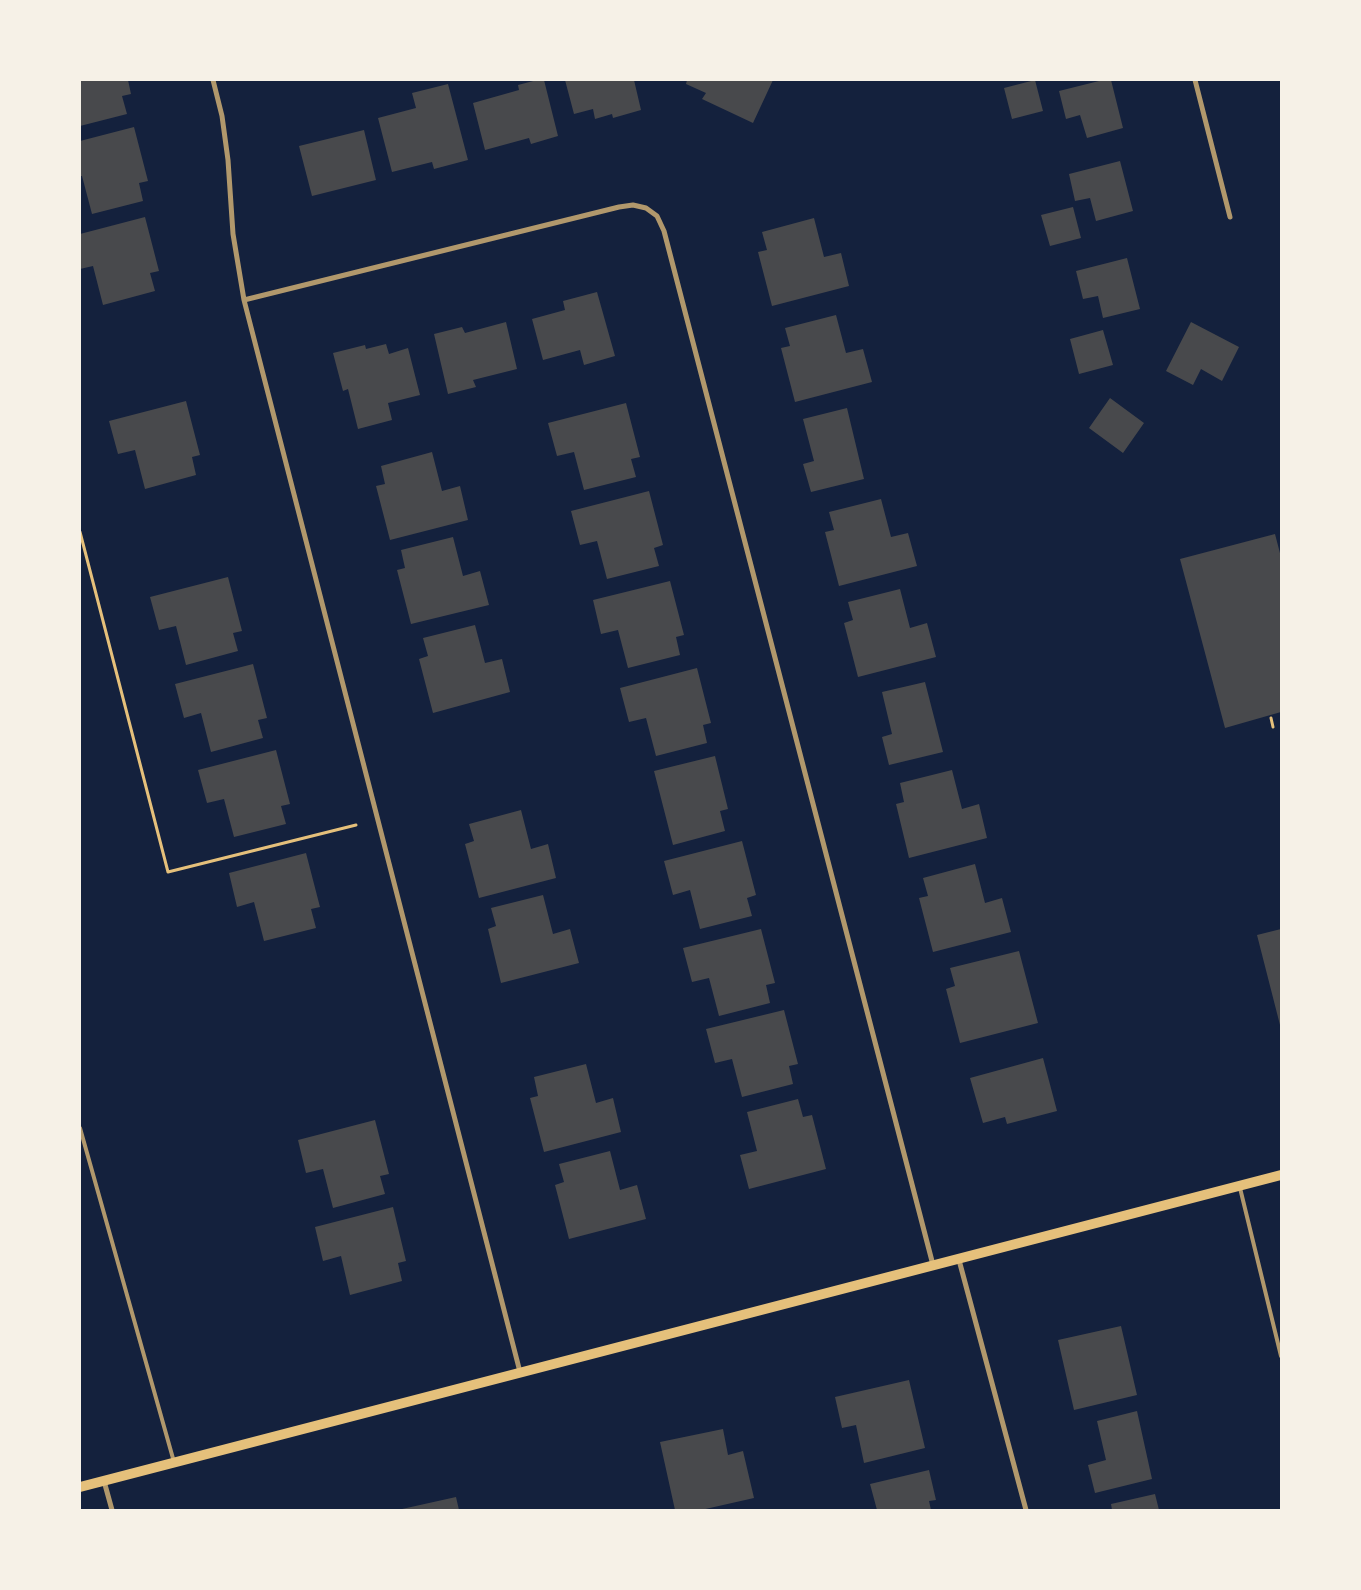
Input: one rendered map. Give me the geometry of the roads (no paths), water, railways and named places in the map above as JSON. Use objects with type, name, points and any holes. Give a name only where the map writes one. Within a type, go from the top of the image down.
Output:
[{"type":"main road","points":[[80,1487],[1281,1175]]},
{"type":"street","points":[[213,80],[222,116],[228,160],[233,234],[244,300],[520,1373]]},
{"type":"street","points":[[1195,80],[1230,218]]},
{"type":"street","points":[[244,300],[619,207],[633,205],[646,208],[657,216],[664,231],[933,1266]]},
{"type":"street","points":[[958,1260],[1026,1510]]},
{"type":"street","points":[[104,1481],[112,1510]]},
{"type":"lane","points":[[80,1128],[174,1462]]},
{"type":"lane","points":[[1239,1186],[1281,1356]]}]
